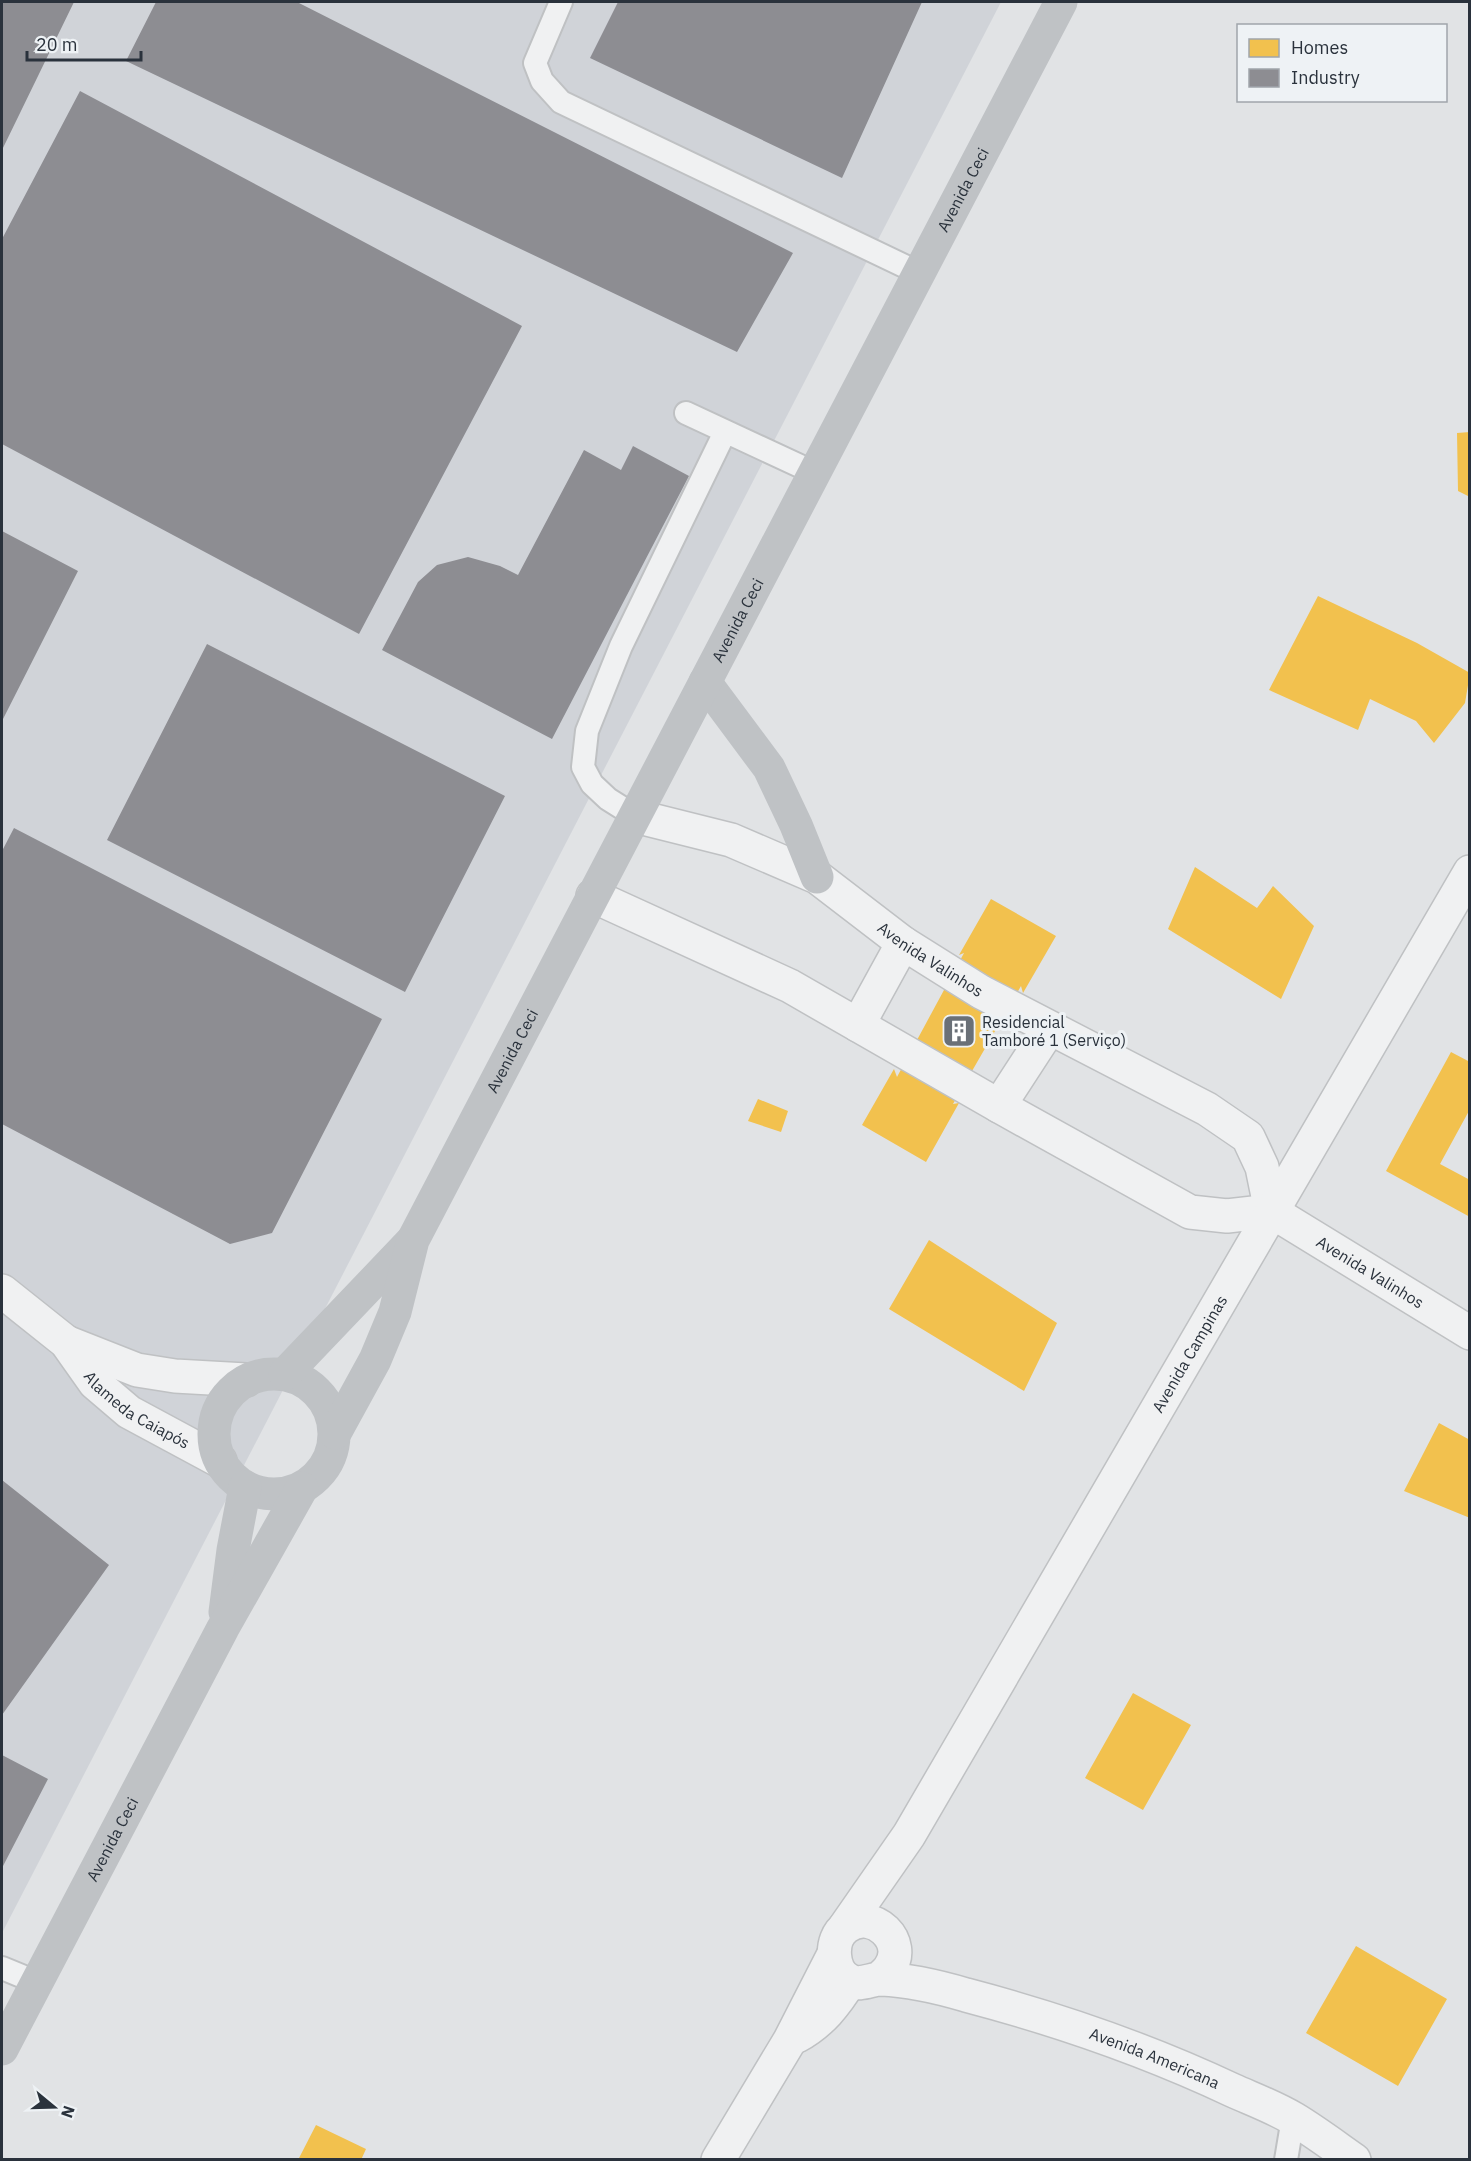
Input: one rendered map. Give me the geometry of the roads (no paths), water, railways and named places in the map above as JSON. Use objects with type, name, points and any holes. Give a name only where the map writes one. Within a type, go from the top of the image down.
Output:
[{"type":"main road","name":"Avenida Ceci","points":[[335,1433],[375,1360],[396,1312],[413,1239],[1061,2]]},
{"type":"main road","points":[[705,682],[769,768],[817,877]]},
{"type":"main road","name":"Avenida Ceci","points":[[285,1374],[413,1239]]},
{"type":"main road","points":[[265,1373],[285,1374],[305,1381],[321,1394],[332,1412],[335,1433],[333,1450],[326,1466],[315,1479],[302,1488],[283,1494],[264,1494],[234,1480],[220,1461],[214,1438],[216,1416],[227,1395],[246,1380],[265,1373]]},
{"type":"main road","name":"Avenida Ceci","points":[[223,1628],[233,1550],[245,1487]]},
{"type":"main road","name":"Avenida Ceci","points":[[2,2049],[223,1628],[302,1488]]},
{"type":"street","name":"Avenida Valinhos","points":[[635,816],[731,840],[817,877],[903,943],[981,992],[1207,1109],[1248,1137],[1262,1167],[1271,1211],[1470,1333]]},
{"type":"street","name":"Avenida Campinas","points":[[718,2160],[790,2040],[812,2028],[835,2005],[864,1954],[909,1835],[1470,872]]},
{"type":"street","points":[[593,896],[790,986],[1190,1212],[1227,1216],[1271,1211]]},
{"type":"street","points":[[858,1024],[903,943]]},
{"type":"street","points":[[999,1106],[1049,1029]]},
{"type":"street","name":"Alameda Caiapós","points":[[2,1291],[66,1342],[95,1383],[129,1412],[220,1461]]},
{"type":"street","name":"Alameda Caiapós","points":[[66,1342],[137,1370],[175,1376],[246,1380]]},
{"type":"street","name":"Avenida Americana","points":[[864,1954],[942,1988],[1025,2010],[1184,2067],[1293,2118],[1354,2160]]},
{"type":"lane","points":[[561,2],[535,63],[542,81],[561,102],[919,273]]},
{"type":"lane","points":[[686,413],[815,473]]},
{"type":"lane","points":[[635,816],[608,800],[592,784],[583,767],[587,731],[621,646],[725,432]]},
{"type":"lane","points":[[2,1968],[36,1982]]},
{"type":"lane","points":[[1286,2160],[1293,2118]]},
{"type":"place","name":"Residencial Tamboré 1 (Serviço)","points":[[959,1031]]}]
